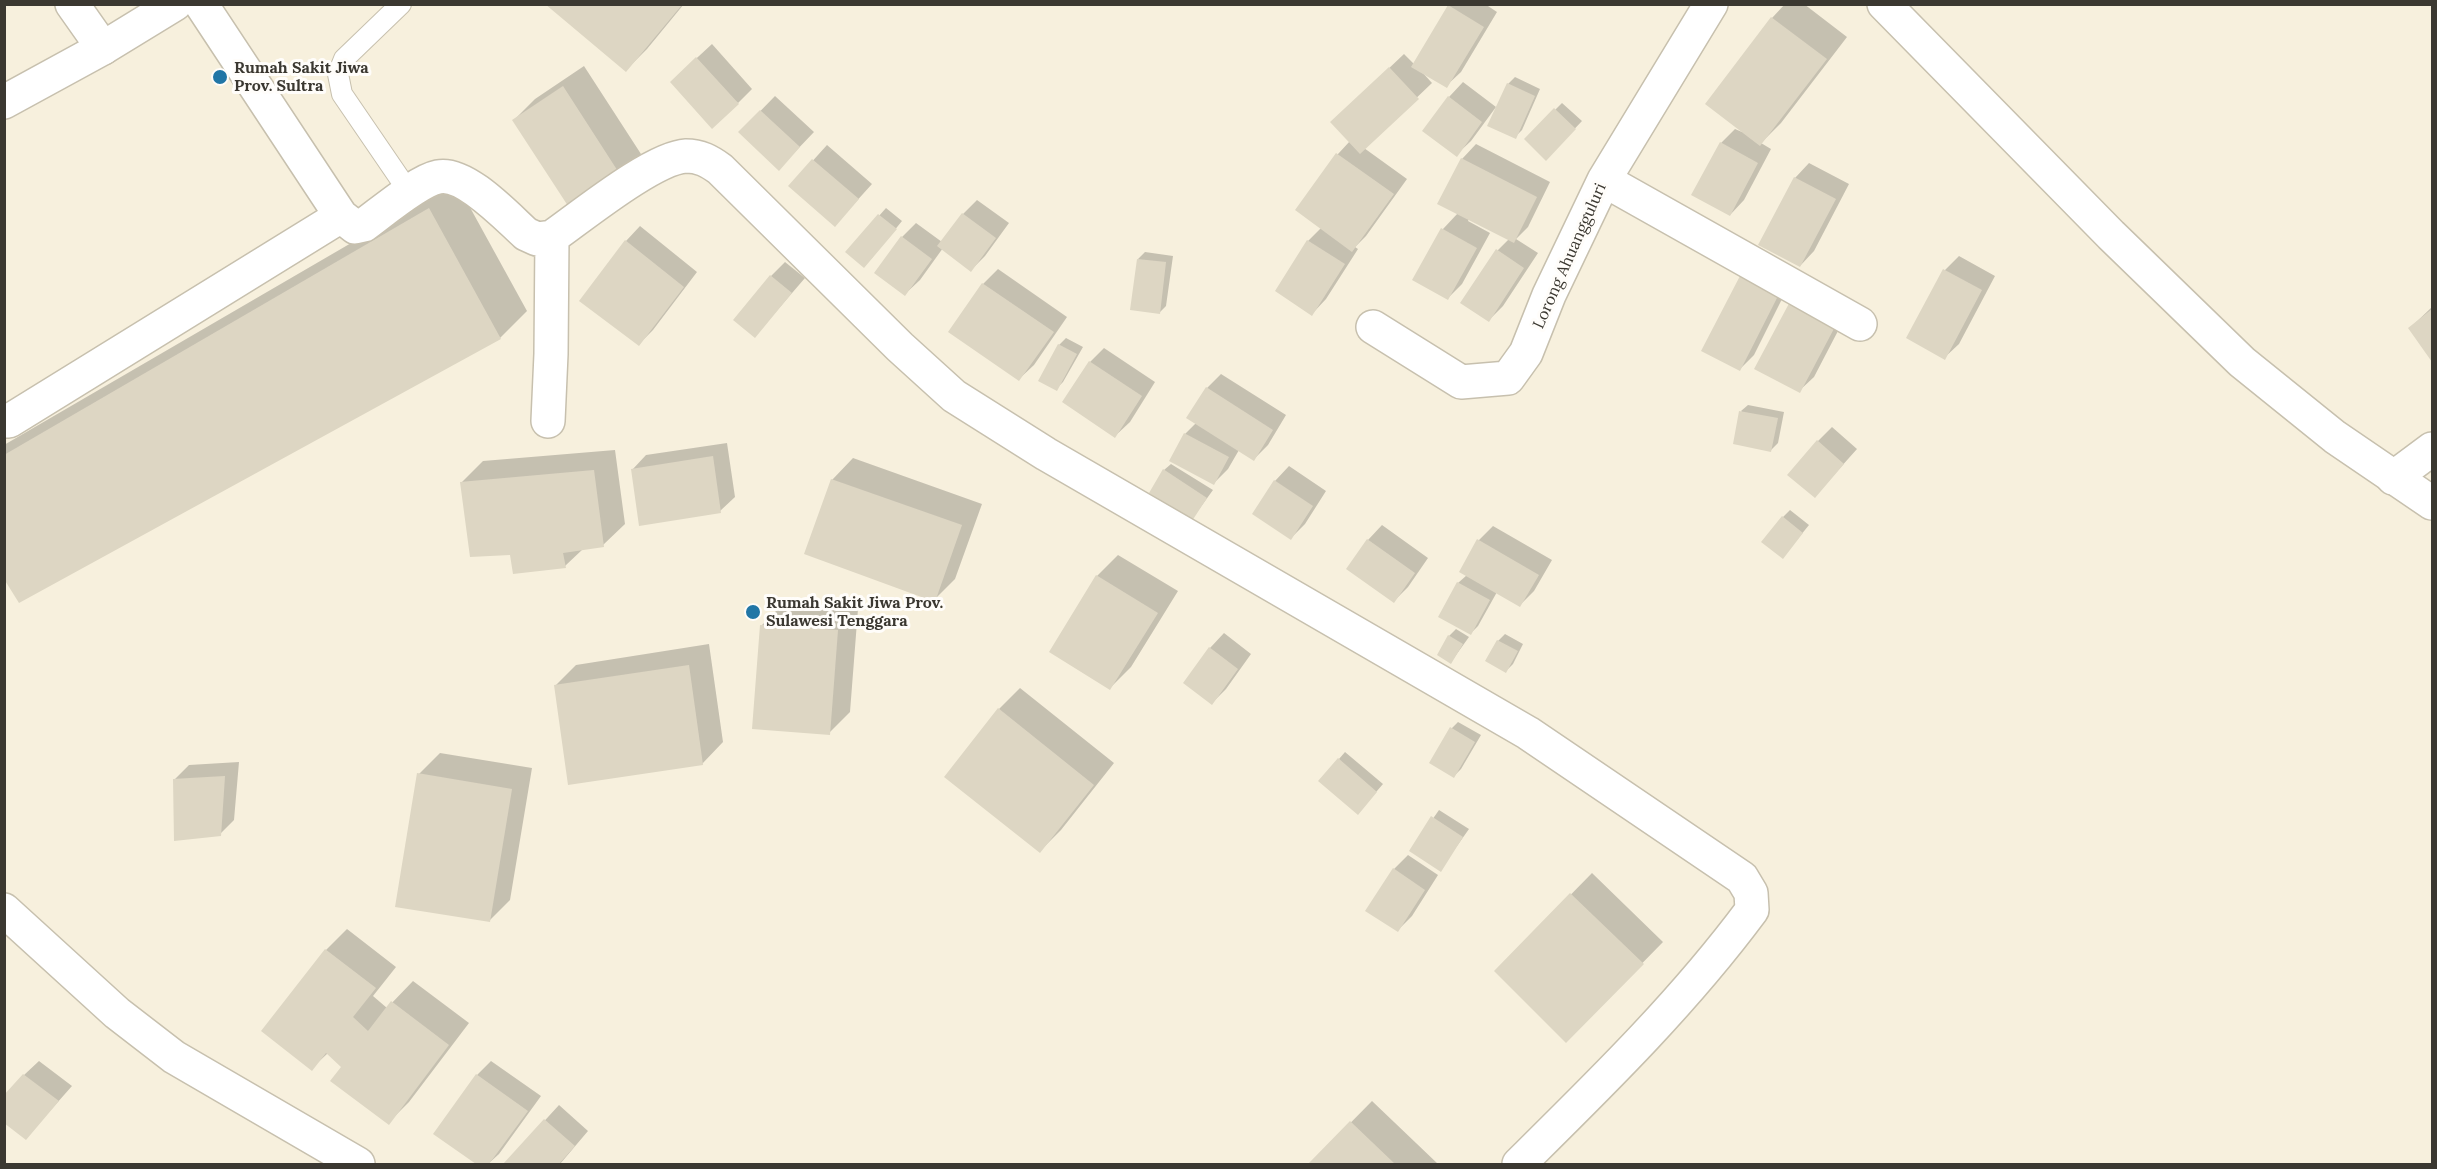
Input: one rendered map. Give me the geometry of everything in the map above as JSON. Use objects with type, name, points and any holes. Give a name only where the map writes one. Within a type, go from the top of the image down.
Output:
[{"type":"street","points":[[72,4],[103,48]]},
{"type":"street","points":[[4,102],[103,48],[175,4]]},
{"type":"street","points":[[201,4],[341,216],[355,227],[364,225],[409,192],[438,177],[450,176],[465,182],[526,234],[537,240],[552,237],[656,164],[684,156],[703,158],[720,169],[900,347],[954,396],[1046,454],[1528,733],[1742,878],[1750,893],[1752,910],[1734,934],[1670,1012],[1519,1164]]},
{"type":"street","name":"Lorong Ahuangguluri","points":[[1372,327],[1461,382],[1508,378],[1526,353],[1549,295],[1604,180],[1711,4]]},
{"type":"street","points":[[1884,4],[2111,235],[2242,362],[2335,437],[2433,503]]},
{"type":"street","points":[[1604,180],[1860,324]]},
{"type":"street","points":[[4,422],[341,216]]},
{"type":"street","points":[[548,421],[552,237]]},
{"type":"street","points":[[2393,478],[2433,449]]},
{"type":"street","points":[[4,910],[117,1013],[174,1057],[358,1164]]},
{"type":"lane","points":[[401,4],[345,59],[338,74],[342,94],[409,192]]},
{"type":"building","points":[[545,4],[679,4],[681,6],[626,72]]},
{"type":"building","points":[[1448,5],[1484,27],[1447,88],[1411,67]]},
{"type":"building","points":[[1771,17],[1827,59],[1760,146],[1705,104]]},
{"type":"building","points":[[696,57],[739,104],[712,129],[670,82]]},
{"type":"building","points":[[1389,67],[1419,99],[1360,154],[1330,122]]},
{"type":"building","points":[[1507,83],[1535,96],[1516,139],[1487,126]]},
{"type":"building","points":[[563,86],[621,176],[570,209],[512,120]]},
{"type":"building","points":[[1448,96],[1482,122],[1457,157],[1422,131]]},
{"type":"building","points":[[1554,108],[1576,129],[1546,161],[1524,139]]},
{"type":"building","points":[[760,110],[800,147],[779,171],[738,132]]},
{"type":"building","points":[[1720,142],[1758,163],[1730,216],[1691,195]]},
{"type":"building","points":[[1336,153],[1394,194],[1352,252],[1295,210]]},
{"type":"building","points":[[1461,158],[1537,197],[1514,243],[1437,204]]},
{"type":"building","points":[[812,159],[859,199],[835,227],[788,186]]},
{"type":"building","points":[[1794,177],[1836,199],[1800,267],[1758,245]]},
{"type":"building","points":[[429,208],[501,339],[19,603],[4,579],[4,455]]},
{"type":"building","points":[[962,213],[996,238],[971,272],[937,246]]},
{"type":"building","points":[[878,214],[897,229],[864,268],[845,252]]},
{"type":"building","points":[[1441,228],[1477,248],[1448,300],[1412,280]]},
{"type":"building","points":[[901,236],[932,259],[905,296],[874,273]]},
{"type":"building","points":[[625,240],[684,287],[639,346],[579,301]]},
{"type":"building","points":[[1307,240],[1345,264],[1312,316],[1275,291]]},
{"type":"building","points":[[1496,249],[1524,268],[1489,322],[1460,303]]},
{"type":"building","points":[[1137,259],[1166,262],[1160,314],[1130,310]]},
{"type":"building","points":[[1943,269],[1982,290],[1945,360],[1906,338]]},
{"type":"building","points":[[1741,274],[1779,294],[1740,371],[1701,351]]},
{"type":"building","points":[[770,275],[792,293],[755,338],[733,320]]},
{"type":"building","points":[[982,283],[1054,332],[1019,381],[948,332]]},
{"type":"building","points":[[1793,296],[1838,321],[1800,393],[1754,369]]},
{"type":"building","points":[[2432,309],[2432,362],[2408,328]]},
{"type":"building","points":[[1058,344],[1077,354],[1057,391],[1038,381]]},
{"type":"building","points":[[1089,361],[1142,396],[1115,438],[1062,402]]},
{"type":"building","points":[[1206,387],[1273,430],[1254,461],[1186,418]]},
{"type":"building","points":[[1739,411],[1778,418],[1771,452],[1733,444]]},
{"type":"building","points":[[1184,433],[1229,457],[1214,485],[1169,461]]},
{"type":"building","points":[[1817,440],[1844,464],[1815,498],[1787,475]]},
{"type":"building","points":[[713,456],[721,513],[639,526],[631,469]]},
{"type":"building","points":[[1163,469],[1207,498],[1192,521],[1149,493]]},
{"type":"building","points":[[594,470],[604,547],[563,553],[566,568],[513,574],[510,555],[470,557],[460,482]]},
{"type":"building","points":[[831,479],[962,525],[935,602],[804,554]]},
{"type":"building","points":[[1274,480],[1313,506],[1291,540],[1252,514]]},
{"type":"building","points":[[1782,516],[1803,533],[1783,559],[1761,542]]},
{"type":"building","points":[[1367,539],[1415,573],[1394,603],[1346,569]]},
{"type":"building","points":[[1477,539],[1539,575],[1520,607],[1459,572]]},
{"type":"building","points":[[1096,575],[1158,613],[1110,690],[1049,652]]},
{"type":"building","points":[[1457,582],[1490,600],[1471,635],[1438,617]]},
{"type":"building","points":[[760,625],[838,630],[830,735],[752,729]]},
{"type":"building","points":[[1448,635],[1463,644],[1451,664],[1437,655]]},
{"type":"building","points":[[1497,640],[1518,651],[1506,673],[1485,661]]},
{"type":"building","points":[[1209,647],[1238,669],[1212,705],[1183,683]]},
{"type":"building","points":[[689,665],[703,765],[568,785],[554,685]]},
{"type":"building","points":[[998,708],[1094,785],[1040,853],[944,777]]},
{"type":"building","points":[[1450,727],[1475,742],[1454,778],[1429,763]]},
{"type":"building","points":[[1338,758],[1377,792],[1358,815],[1318,781]]},
{"type":"building","points":[[417,773],[512,789],[490,922],[395,907]]},
{"type":"building","points":[[225,776],[221,836],[174,841],[173,779]]},
{"type":"building","points":[[1431,816],[1463,837],[1441,872],[1409,851]]},
{"type":"building","points":[[1393,868],[1425,890],[1398,932],[1365,911]]},
{"type":"building","points":[[1570,893],[1644,964],[1566,1043],[1494,971]]},
{"type":"building","points":[[325,949],[376,988],[353,1017],[368,1031],[391,1001],[449,1045],[389,1125],[330,1081],[341,1067],[326,1053],[312,1071],[261,1031]]},
{"type":"building","points":[[23,1074],[59,1101],[26,1140],[4,1123],[4,1095]]},
{"type":"building","points":[[476,1074],[528,1111],[489,1164],[476,1164],[433,1134]]},
{"type":"building","points":[[544,1119],[575,1146],[559,1164],[503,1164]]},
{"type":"building","points":[[1350,1121],[1395,1164],[1308,1164]]},
{"type":"place","name":"Rumah Sakit Jiwa Prov. Sultra","points":[[220,77]]},
{"type":"place","name":"Rumah Sakit Jiwa Prov. Sulawesi Tenggara","points":[[753,612]]}]
